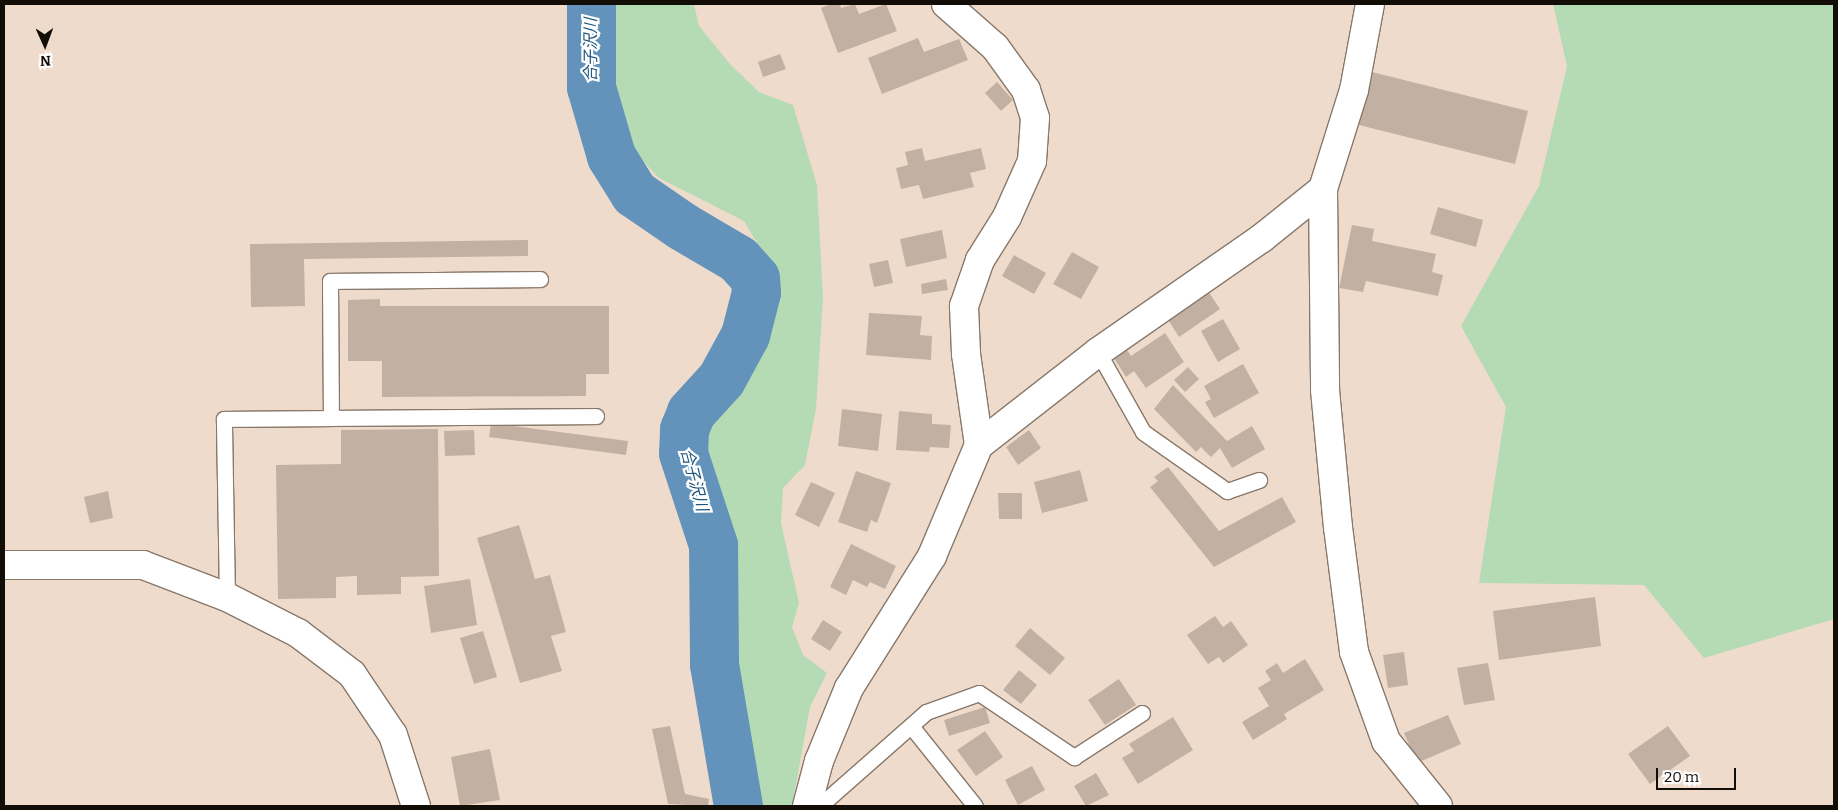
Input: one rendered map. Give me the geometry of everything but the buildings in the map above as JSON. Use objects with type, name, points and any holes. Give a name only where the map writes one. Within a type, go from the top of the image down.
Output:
[{"type":"street","points":[[946,4],[995,47],[1026,90],[1035,118],[1032,161],[1007,216],[980,260],[964,306],[966,354],[979,445]]},
{"type":"street","points":[[1370,4],[1354,90],[1323,189],[1325,390],[1338,527],[1354,652],[1386,741],[1438,806]]},
{"type":"street","points":[[807,806],[819,761],[849,688],[932,556],[979,445],[1098,352],[1262,238],[1323,189]]},
{"type":"street","points":[[4,565],[143,565],[227,597],[298,633],[352,674],[393,735],[416,806]]},
{"type":"lane","points":[[331,418],[330,281],[540,279]]},
{"type":"lane","points":[[1098,352],[1143,432],[1227,491],[1259,480]]},
{"type":"lane","points":[[227,597],[224,419],[596,416]]},
{"type":"lane","points":[[811,806],[824,802],[926,712],[979,693],[1074,757],[1142,713]]},
{"type":"lane","points":[[911,726],[975,806]]},
{"type":"green space","points":[[606,4],[694,4],[699,26],[730,64],[759,92],[793,105],[817,185],[823,298],[816,409],[805,465],[783,488],[781,523],[799,603],[792,627],[803,655],[827,673],[810,707],[792,806],[757,806],[748,771],[727,638],[715,520],[691,463],[701,415],[728,390],[759,351],[776,274],[744,221],[659,178],[626,143],[612,94]]},
{"type":"green space","points":[[1553,4],[1834,4],[1834,619],[1704,658],[1644,585],[1479,583],[1506,407],[1461,326],[1539,186],[1567,66]]},
{"type":"waterway","name":"合子沢川","points":[[591,4],[591,87],[611,156],[634,193],[682,226],[738,259],[755,278],[756,292],[745,335],[721,379],[691,412],[684,429],[683,453],[713,545],[714,664],[738,806]]}]
